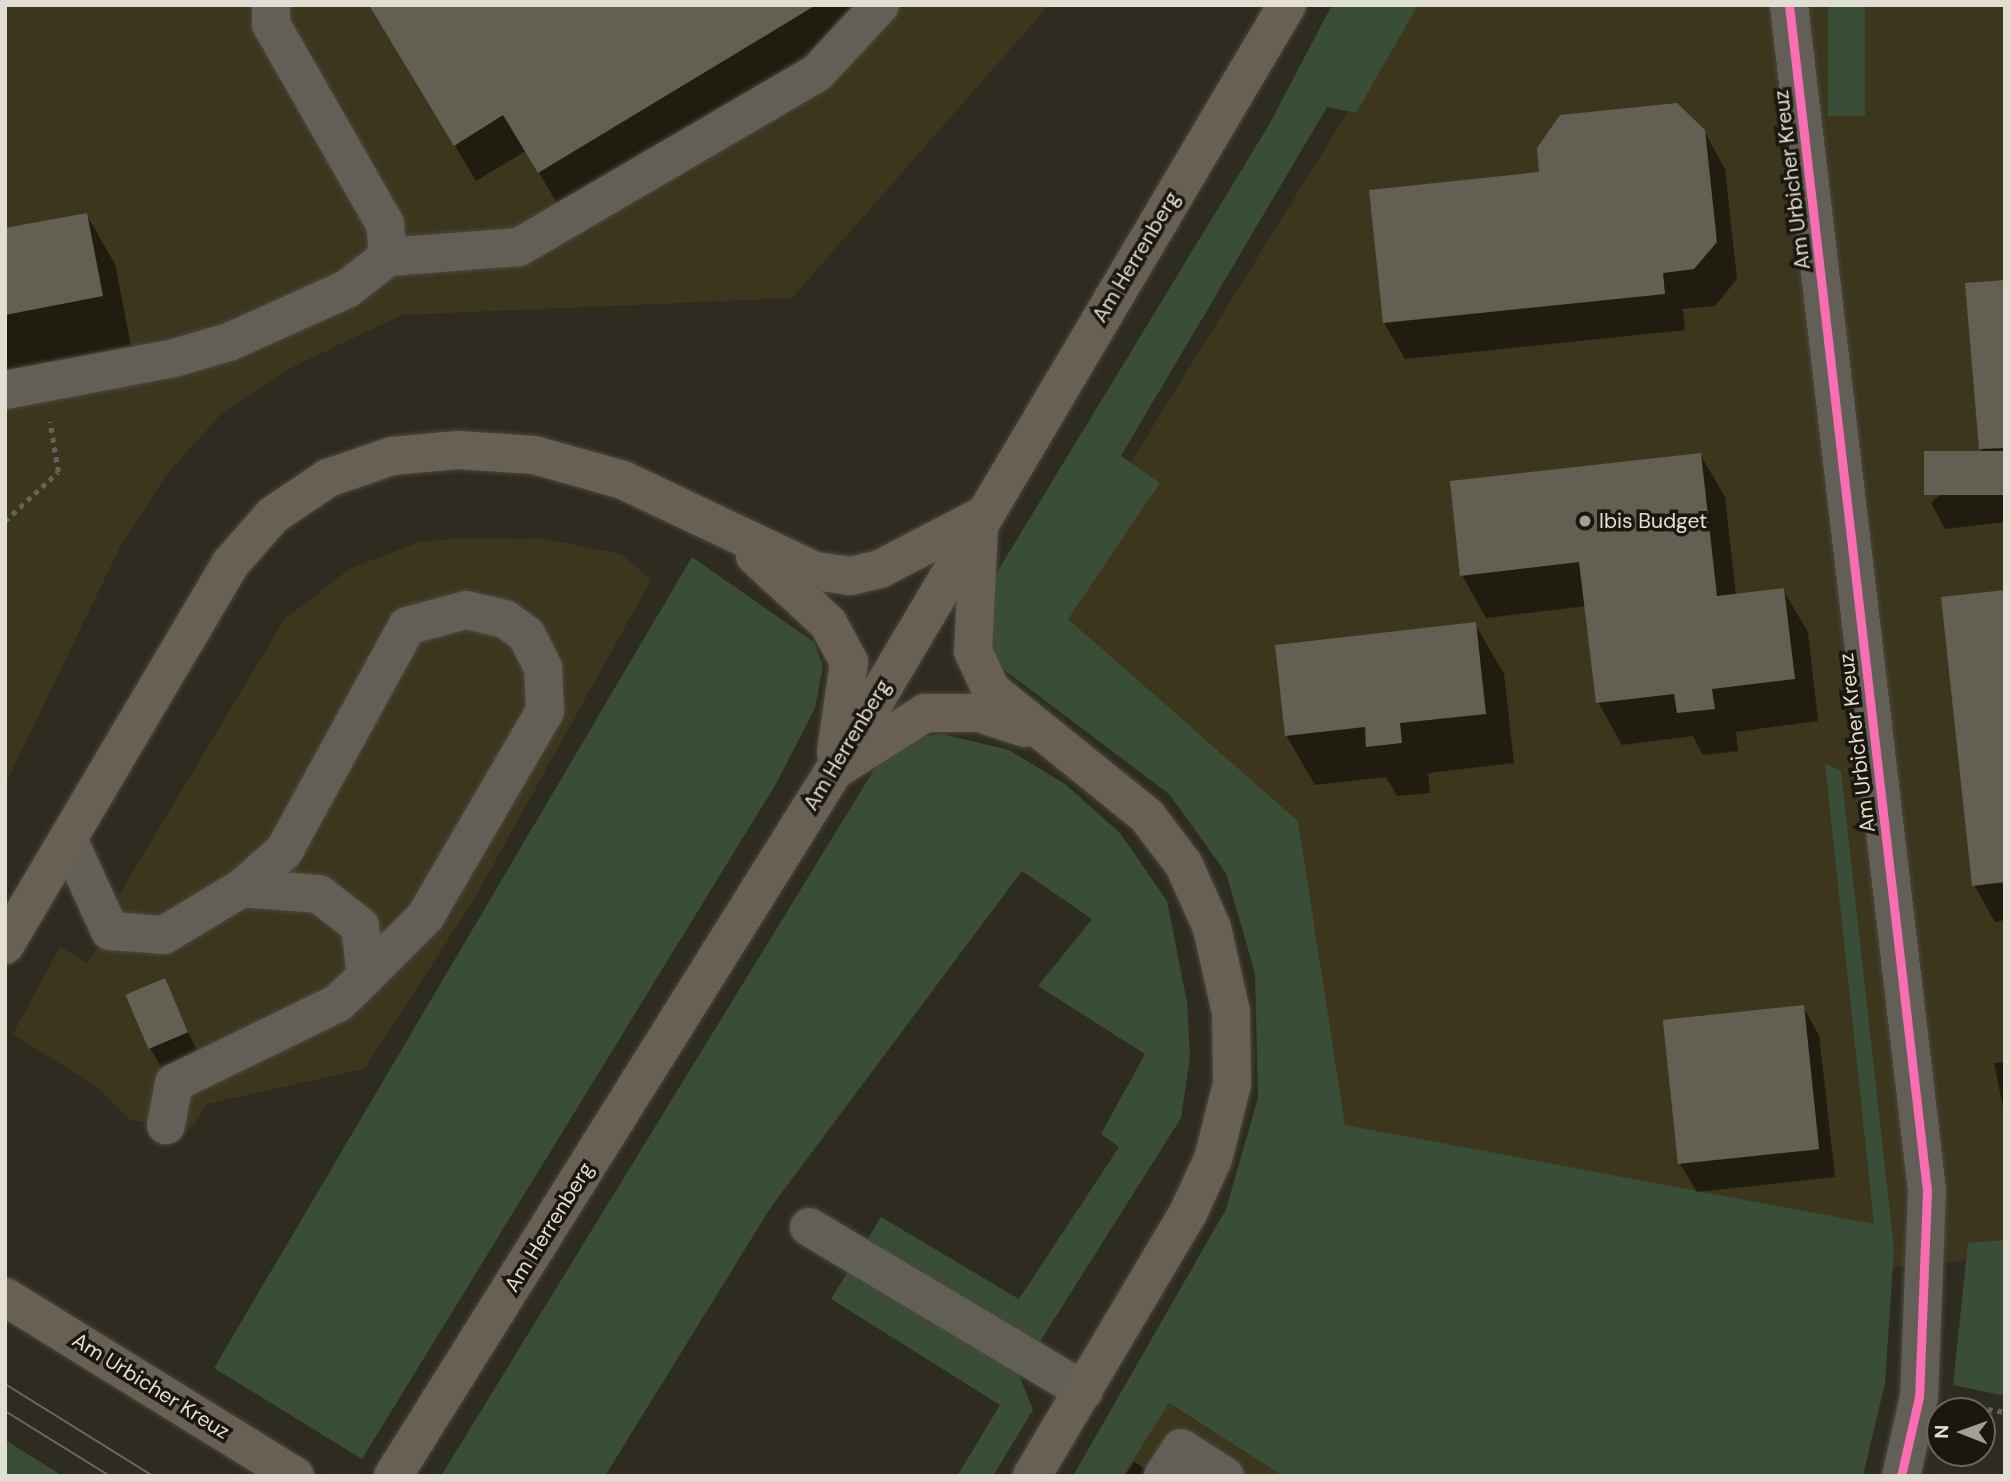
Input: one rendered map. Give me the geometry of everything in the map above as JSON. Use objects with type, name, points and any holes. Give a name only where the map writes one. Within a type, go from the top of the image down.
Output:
[{"type":"main road","name":"Am Herrenberg","points":[[393,1476],[833,772],[980,517],[1287,5]]},
{"type":"main road","points":[[5,945],[230,564],[273,515],[328,478],[392,456],[458,450],[534,455],[623,480],[736,538],[815,571],[850,576],[880,569],[980,517]]},
{"type":"main road","points":[[980,517],[973,651],[991,690],[1037,732],[1147,816],[1184,865],[1212,928],[1231,1012],[1232,1084],[1213,1159],[1084,1391],[1032,1476]]},
{"type":"main road","points":[[736,538],[828,623],[849,662],[833,772]]},
{"type":"main road","points":[[833,772],[925,713],[979,713],[1037,732]]},
{"type":"main road","name":"Am Urbicher Kreuz","points":[[5,1297],[295,1476]]},
{"type":"street","points":[[271,5],[271,24],[385,224],[388,257]]},
{"type":"street","points":[[5,390],[229,342],[347,289],[388,257],[519,247],[817,74],[880,5]]},
{"type":"street","name":"Am Urbicher Kreuz","points":[[1789,5],[1927,1191],[1919,1397],[1901,1476]]},
{"type":"street","points":[[68,839],[110,932],[164,935],[242,888],[285,850],[407,626],[466,610],[505,619],[526,634],[543,668],[545,711],[425,917],[338,1003],[174,1083],[166,1125]]},
{"type":"street","points":[[242,888],[318,894],[360,926],[366,976]]},
{"type":"street","points":[[809,1227],[1084,1391]]},
{"type":"street","points":[[1163,1476],[1181,1448],[1224,1476]]},
{"type":"path","points":[[5,521],[58,472],[43,383]]},
{"type":"shaded area","points":[[5,5],[1049,5],[792,298],[402,315],[294,366],[222,413],[167,474],[121,545],[5,785]]},
{"type":"shaded area","points":[[1414,5],[2005,5],[2005,1257],[1856,1271],[1306,1154],[1262,841],[1036,615]]},
{"type":"shaded area","points":[[464,538],[546,539],[621,554],[651,580],[472,903],[364,1069],[207,1104],[192,1128],[131,1120],[100,1089],[13,1034],[60,947],[87,963],[124,911],[115,902],[284,620],[349,569],[419,542]]},
{"type":"shaded area","points":[[1168,1403],[1283,1476],[1123,1476]]},
{"type":"green space","points":[[1332,5],[1418,5],[1356,113],[1327,107],[1121,456],[1160,483],[1068,619],[1298,821],[1345,1125],[1874,1224],[1825,763],[1841,771],[1894,1249],[1885,1383],[1863,1476],[1283,1476],[1169,1403],[1123,1476],[1073,1476],[1226,1209],[1258,1098],[1255,973],[1226,873],[1169,794],[991,660],[991,582],[1270,123]]},
{"type":"green space","points":[[1828,5],[1865,5],[1865,116],[1828,116]]},
{"type":"green space","points":[[692,557],[814,642],[823,666],[815,708],[777,782],[362,1459],[214,1368]]},
{"type":"green space","points":[[942,734],[1009,750],[1065,784],[1120,833],[1167,901],[1187,1002],[1190,1056],[1181,1118],[1019,1375],[1033,1410],[993,1476],[957,1476],[1000,1405],[831,1299],[881,1217],[1019,1299],[1119,1147],[1101,1134],[1145,1054],[1038,986],[1092,919],[1022,871],[771,1207],[605,1476],[441,1476],[880,760],[909,738]]},
{"type":"green space","points":[[2005,1240],[2005,1396],[1953,1385],[1968,1243]]},
{"type":"green space","points":[[5,1440],[63,1476],[5,1476]]},
{"type":"building","points":[[369,5],[816,5],[538,173],[503,115],[454,146]]},
{"type":"building","points":[[1677,103],[1705,130],[1717,242],[1694,269],[1663,273],[1665,294],[1383,323],[1369,190],[1539,172],[1537,148],[1560,115]]},
{"type":"building","points":[[87,213],[103,296],[5,315],[5,228]]},
{"type":"building","points":[[2005,280],[2005,448],[1979,449],[1965,283]]},
{"type":"building","points":[[1924,451],[2005,451],[2005,495],[1924,495]]},
{"type":"building","points":[[1701,453],[1717,596],[1784,588],[1795,679],[1712,689],[1715,709],[1677,713],[1674,694],[1596,703],[1579,562],[1460,576],[1450,481]]},
{"type":"building","points":[[2005,590],[2005,882],[1972,886],[1941,597]]},
{"type":"building","points":[[1476,622],[1486,714],[1400,723],[1402,743],[1366,747],[1365,727],[1285,736],[1275,645]]},
{"type":"building","points":[[165,978],[188,1032],[148,1049],[125,995]]},
{"type":"building","points":[[1804,1005],[1819,1149],[1678,1164],[1663,1020]]},
{"type":"tram line","points":[[5,1384],[153,1476]]},
{"type":"tram line","points":[[5,1411],[110,1476]]},
{"type":"cycle path","points":[[1789,5],[1927,1191],[1919,1397],[1901,1476]]},
{"type":"place","name":"Ibis Budget","points":[[1585,521]]}]
